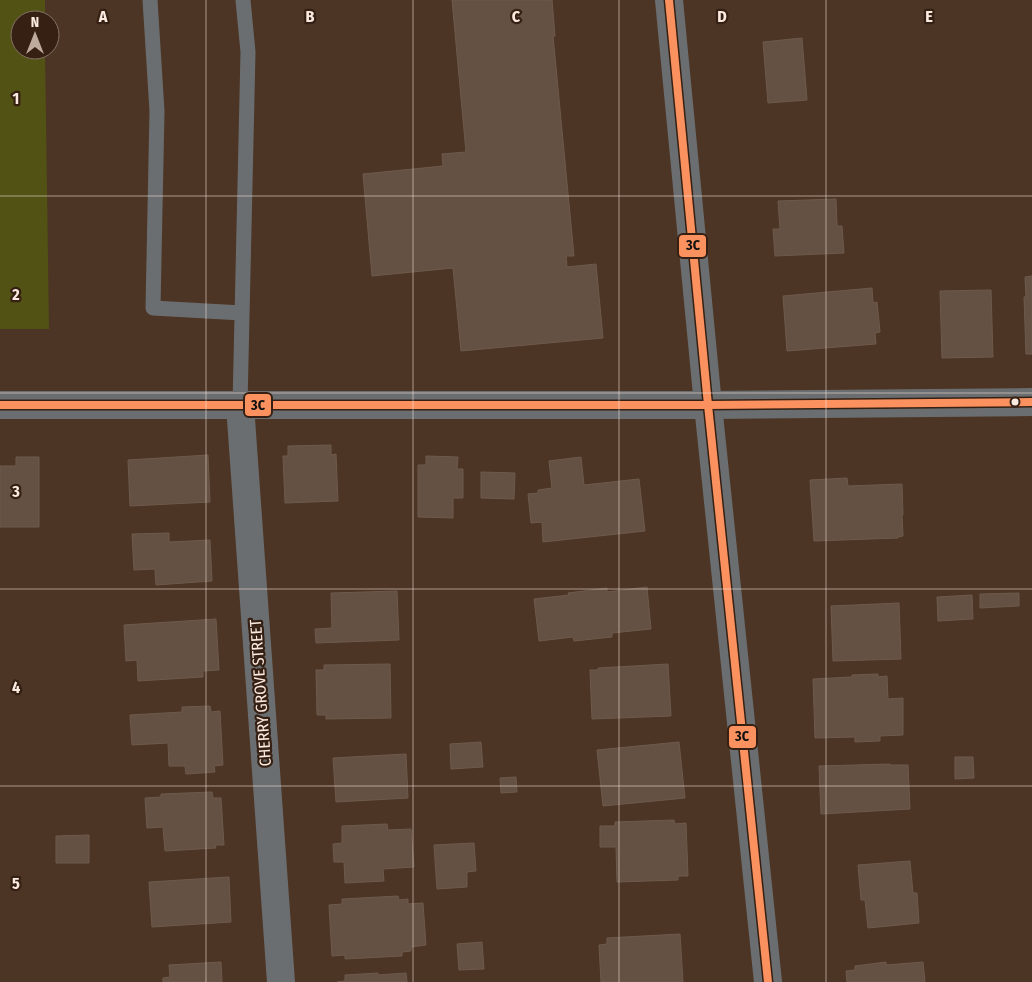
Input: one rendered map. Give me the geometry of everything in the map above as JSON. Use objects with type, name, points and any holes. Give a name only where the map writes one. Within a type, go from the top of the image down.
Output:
[{"type":"street","points":[[669,0],[708,405],[768,982]]},
{"type":"street","points":[[0,405],[708,405],[1032,402]]},
{"type":"street","name":"CHERRY GROVE STREET","points":[[240,405],[281,982]]},
{"type":"lane","points":[[150,0],[157,110],[153,308],[242,313]]},
{"type":"lane","points":[[240,405],[248,52],[243,0]]},
{"type":"shaded area","points":[[0,0],[45,0],[45,10],[10,10],[10,60],[45,60],[49,329],[0,329]]},
{"type":"building","points":[[452,0],[552,0],[555,36],[553,36],[574,256],[566,256],[567,267],[596,264],[603,338],[461,351],[453,268],[372,276],[363,174],[443,166],[442,154],[466,152]]},
{"type":"building","points":[[802,38],[807,100],[768,103],[763,42]]},
{"type":"building","points":[[836,199],[837,226],[842,226],[844,253],[775,256],[773,229],[780,229],[778,201]]},
{"type":"building","points":[[1032,276],[1032,354],[1026,354],[1025,277]]},
{"type":"building","points":[[872,288],[873,303],[877,302],[880,332],[875,333],[876,344],[787,351],[783,296]]},
{"type":"building","points":[[991,290],[993,357],[942,358],[940,291]]},
{"type":"building","points":[[331,445],[331,455],[336,454],[338,501],[285,503],[283,456],[288,456],[288,446]]},
{"type":"building","points":[[208,455],[210,502],[130,506],[128,460]]},
{"type":"building","points":[[426,456],[458,457],[457,469],[463,469],[463,498],[453,498],[453,518],[418,517],[418,465],[426,465]]},
{"type":"building","points":[[16,457],[39,457],[39,527],[0,527],[0,466],[16,466]]},
{"type":"building","points":[[581,457],[584,485],[639,479],[645,531],[543,542],[542,522],[531,523],[528,494],[552,488],[549,461]]},
{"type":"building","points":[[481,472],[515,473],[514,499],[481,498]]},
{"type":"building","points":[[847,478],[848,486],[902,484],[903,536],[898,538],[814,541],[810,480]]},
{"type":"building","points":[[169,533],[169,542],[210,540],[212,581],[156,585],[155,569],[134,570],[132,534]]},
{"type":"building","points":[[647,587],[651,629],[612,633],[612,637],[574,641],[573,637],[539,641],[534,599],[607,588],[607,592]]},
{"type":"building","points":[[397,591],[399,640],[316,643],[315,629],[332,628],[331,593]]},
{"type":"building","points":[[1019,593],[1019,606],[980,608],[980,594]]},
{"type":"building","points":[[972,595],[973,619],[938,621],[937,597]]},
{"type":"building","points":[[899,603],[901,659],[833,661],[831,606]]},
{"type":"building","points":[[216,619],[219,670],[203,671],[203,677],[138,681],[137,660],[126,661],[124,625]]},
{"type":"building","points":[[390,664],[391,718],[326,719],[326,715],[317,715],[316,670],[324,670],[324,665]]},
{"type":"building","points":[[668,664],[671,716],[592,719],[590,670]]},
{"type":"building","points":[[878,674],[878,677],[887,676],[888,699],[903,698],[903,735],[880,736],[880,741],[855,742],[855,737],[815,738],[813,679]]},
{"type":"building","points":[[210,706],[211,712],[220,711],[223,765],[214,766],[215,772],[186,774],[185,766],[169,766],[168,743],[132,745],[130,715],[182,712],[182,707]]},
{"type":"building","points":[[481,742],[483,767],[451,769],[450,744]]},
{"type":"building","points":[[679,742],[685,798],[603,806],[597,750]]},
{"type":"building","points":[[406,754],[408,798],[336,802],[333,758]]},
{"type":"building","points":[[955,757],[973,757],[974,778],[955,779]]},
{"type":"building","points":[[908,765],[910,809],[821,814],[819,766]]},
{"type":"building","points":[[516,777],[517,792],[501,793],[500,778]]},
{"type":"building","points":[[212,792],[213,798],[221,798],[224,845],[215,845],[216,848],[165,851],[163,827],[147,828],[145,798],[161,797],[161,794]]},
{"type":"building","points":[[674,820],[675,824],[686,823],[688,876],[678,876],[678,880],[617,882],[616,847],[600,847],[600,826],[615,826],[615,822]]},
{"type":"building","points":[[387,824],[388,830],[411,829],[414,867],[383,869],[384,881],[345,883],[344,862],[334,862],[333,844],[342,843],[342,826]]},
{"type":"building","points":[[89,835],[89,863],[56,863],[56,836]]},
{"type":"building","points":[[474,843],[476,871],[467,872],[467,887],[437,889],[434,845]]},
{"type":"building","points":[[910,861],[913,893],[917,893],[919,923],[868,928],[865,900],[861,900],[858,865]]},
{"type":"building","points":[[229,877],[231,922],[152,927],[149,882]]},
{"type":"building","points":[[398,896],[399,900],[408,899],[408,904],[423,903],[426,945],[411,947],[411,951],[402,952],[402,956],[345,959],[345,955],[332,956],[329,905],[342,904],[342,899]]},
{"type":"building","points":[[680,934],[683,982],[601,982],[599,945],[607,944],[607,938]]},
{"type":"building","points":[[482,942],[484,969],[459,970],[457,944]]},
{"type":"building","points":[[221,962],[222,982],[163,982],[163,978],[170,977],[169,965]]},
{"type":"building","points":[[886,962],[886,965],[923,962],[925,982],[847,982],[846,971],[855,970],[855,966]]},
{"type":"building","points":[[378,973],[378,975],[406,973],[407,982],[337,982],[345,981],[345,975]]},
{"type":"transit line","name":"3C","points":[[669,0],[708,405],[768,982]]},
{"type":"transit line","name":"3C","points":[[0,405],[708,405],[1032,402]]}]
